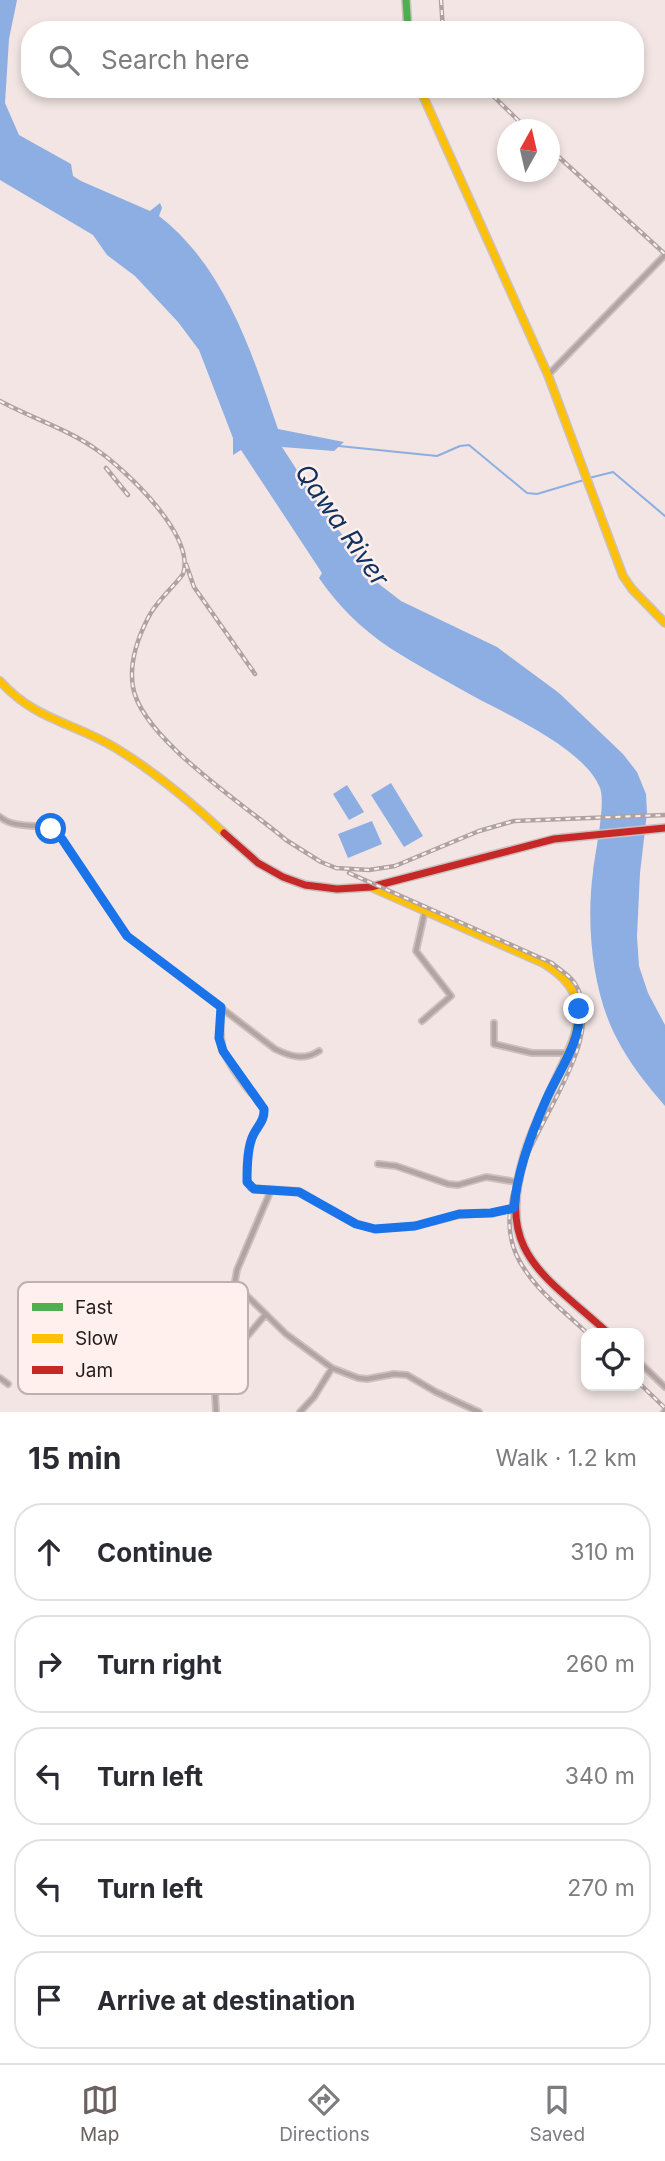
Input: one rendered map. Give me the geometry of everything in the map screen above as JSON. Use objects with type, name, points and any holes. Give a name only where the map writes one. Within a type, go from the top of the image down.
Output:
[{"type":"street","points":[[406,0],[407,21]]},
{"type":"street","points":[[424,98],[548,375],[623,576],[665,623]]},
{"type":"street","points":[[548,375],[664,259]]},
{"type":"street","points":[[0,681],[16,699],[43,718],[111,746],[142,766],[197,808],[244,852],[269,871],[291,881],[329,890],[372,887],[539,842],[665,828]]},
{"type":"street","points":[[0,817],[13,824],[47,827],[57,832],[127,936],[275,1049],[288,1056],[307,1057],[319,1051]]},
{"type":"street","points":[[372,887],[543,963],[566,978],[577,1001],[579,1017],[575,1040],[540,1115],[517,1182],[514,1208],[520,1242],[534,1264],[603,1328]]},
{"type":"street","points":[[422,1021],[451,996],[416,951],[426,911]]},
{"type":"street","points":[[221,1007],[219,1038],[223,1051],[264,1109],[265,1117],[251,1140],[247,1182],[254,1189],[308,1195],[356,1224],[375,1229],[415,1226],[459,1214],[491,1213],[514,1208]]},
{"type":"street","points":[[495,1023],[494,1044],[532,1053],[568,1053]]},
{"type":"street","points":[[378,1164],[448,1184],[458,1185],[486,1177],[517,1182]]},
{"type":"street","points":[[236,1282],[237,1270],[271,1190]]},
{"type":"street","points":[[248,1297],[286,1334],[332,1368],[347,1375],[367,1379],[394,1374],[407,1375],[479,1412]]},
{"type":"street","points":[[248,1335],[266,1314]]},
{"type":"street","points":[[644,1367],[665,1387]]},
{"type":"street","points":[[300,1412],[314,1397],[332,1368]]},
{"type":"street","points":[[0,1378],[8,1384]]},
{"type":"street","points":[[215,1394],[216,1412]]},
{"type":"water","points":[[0,0],[17,0],[9,39],[5,103],[19,135],[71,164],[73,176],[81,181],[150,211],[160,203],[162,208],[159,216],[202,260],[234,313],[278,429],[344,442],[334,451],[282,447],[317,501],[379,584],[401,601],[497,647],[559,693],[623,754],[637,772],[646,794],[647,813],[640,873],[637,936],[639,966],[648,993],[665,1025],[665,1106],[621,1047],[608,1019],[596,978],[590,913],[602,795],[592,774],[579,760],[544,734],[400,654],[351,616],[319,578],[322,573],[241,450],[233,455],[233,438],[199,350],[178,322],[135,276],[107,255],[93,235],[0,180]]},
{"type":"water","points":[[391,783],[423,836],[404,847],[371,795]]},
{"type":"water","points":[[347,785],[364,812],[349,820],[333,794]]},
{"type":"water","points":[[372,821],[382,844],[348,858],[338,834]]},
{"type":"waterway","points":[[339,446],[437,456],[469,445],[527,493],[537,494],[584,480]]},
{"type":"waterway","points":[[589,478],[613,472],[665,516]]},
{"type":"railway","points":[[441,0],[442,21]]},
{"type":"railway","points":[[495,98],[517,119]]},
{"type":"railway","points":[[560,158],[665,254]]},
{"type":"railway","points":[[0,401],[74,436],[97,450],[140,488],[169,523],[179,541],[184,559],[183,574],[150,613],[137,644],[132,678],[140,707],[174,749],[197,770],[286,840],[321,862],[336,868],[369,870],[395,866],[479,831],[514,821],[665,815]]},
{"type":"railway","points":[[106,468],[128,495]]},
{"type":"railway","points":[[186,564],[194,587],[255,674]]},
{"type":"railway","points":[[349,873],[552,963],[576,985],[583,1019],[577,1051],[528,1153],[515,1187],[509,1221],[516,1254],[522,1266],[548,1297],[582,1328]]},
{"type":"railway","points":[[644,1388],[665,1408]]},
{"type":"traffic: fast","points":[[406,0],[407,21]]},
{"type":"traffic: slow","points":[[424,98],[548,375],[623,576],[665,623]]},
{"type":"traffic: slow","points":[[0,681],[13,694],[40,712],[114,747],[143,766],[185,798],[224,833]]},
{"type":"traffic: slow","points":[[373,888],[543,963],[571,988],[577,1002],[576,1030],[525,1153]]},
{"type":"traffic: jam","points":[[224,833],[258,863],[283,877],[305,885],[337,889],[371,887],[554,839],[665,828]]},
{"type":"traffic: jam","points":[[525,1153],[517,1187],[516,1215],[520,1238],[530,1258],[544,1276],[602,1328]]},
{"type":"route","points":[[51,829],[62,839],[127,936],[221,1007],[219,1038],[223,1051],[231,1066],[264,1109],[265,1117],[251,1140],[247,1175],[251,1188],[308,1195],[366,1228],[415,1226],[459,1214],[491,1213],[514,1208],[517,1182],[527,1148],[545,1101],[575,1040],[579,1009]]},
{"type":"water label","name":"Qawa River","points":[[342,525]]}]
